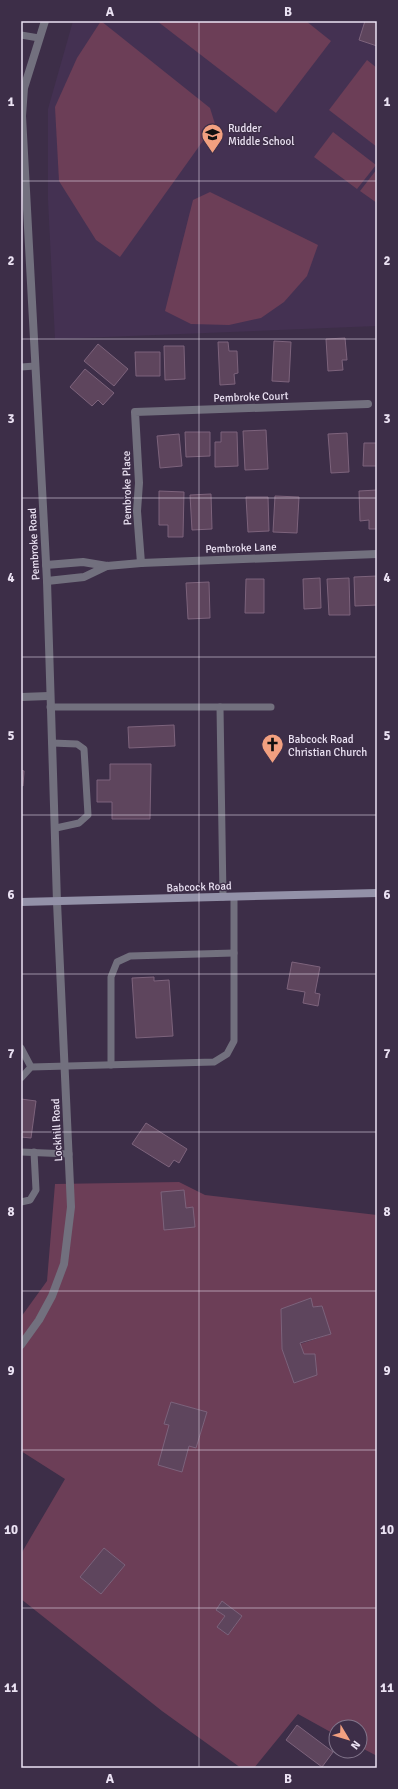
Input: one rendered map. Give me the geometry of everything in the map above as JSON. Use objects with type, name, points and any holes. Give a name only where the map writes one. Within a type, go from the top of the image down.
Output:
[{"type":"main road","name":"Babcock Road","points":[[21,902],[377,893]]},
{"type":"street","name":"Pembroke Road","points":[[45,21],[24,88],[22,112],[46,565],[58,902]]},
{"type":"street","name":"Pembroke Court","points":[[135,412],[368,404]]},
{"type":"street","name":"Pembroke Place","points":[[135,412],[140,483],[137,511],[141,563]]},
{"type":"street","name":"Pembroke Lane","points":[[46,565],[83,562],[107,566],[141,563],[377,554]]},
{"type":"street","name":"Pembroke Lane","points":[[46,581],[84,577],[107,566]]},
{"type":"street","points":[[21,697],[50,696]]},
{"type":"street","name":"Lockhill Road","points":[[21,1345],[39,1320],[52,1296],[64,1264],[71,1207],[58,902]]},
{"type":"lane","points":[[21,35],[39,38]]},
{"type":"lane","points":[[21,367],[35,366]]},
{"type":"lane","points":[[50,707],[271,707]]},
{"type":"lane","points":[[220,707],[224,897]]},
{"type":"lane","points":[[52,743],[77,744],[84,749],[88,815],[79,823],[56,828]]},
{"type":"lane","points":[[21,1078],[31,1067],[214,1062],[227,1054],[234,1042],[234,897]]},
{"type":"lane","points":[[111,1065],[111,977],[117,962],[130,956],[234,953]]},
{"type":"lane","points":[[21,1048],[31,1067]]},
{"type":"lane","points":[[21,1152],[69,1154]]},
{"type":"lane","points":[[21,1202],[30,1200],[36,1190],[34,1152]]},
{"type":"shaded area","name":"Rudder Middle School","points":[[73,21],[377,21],[377,326],[55,339],[48,200],[48,109]]},
{"type":"shaded area","points":[[101,21],[210,108],[215,124],[120,257],[96,240],[59,181],[55,107],[77,58]]},
{"type":"shaded area","points":[[157,21],[306,21],[331,41],[276,113]]},
{"type":"shaded area","points":[[367,60],[377,68],[377,147],[329,110]]},
{"type":"shaded area","points":[[333,132],[376,165],[357,189],[314,157]]},
{"type":"shaded area","points":[[377,169],[377,203],[360,191]]},
{"type":"shaded area","points":[[210,192],[318,245],[307,276],[284,302],[261,318],[229,325],[191,324],[165,311],[193,200]]},
{"type":"shaded area","points":[[179,1182],[205,1195],[377,1215],[377,1756],[368,1751],[368,1719],[328,1719],[328,1731],[298,1714],[254,1768],[241,1768],[162,1711],[21,1599],[21,1554],[65,1479],[21,1451],[21,1317],[47,1281],[55,1184]],"holes":[[[311,1299],[313,1307],[322,1306],[331,1334],[300,1344],[304,1354],[315,1354],[317,1375],[294,1383],[282,1349],[281,1309]],[[171,1402],[207,1412],[196,1448],[189,1446],[182,1472],[169,1425],[164,1424]],[[104,1548],[125,1565],[101,1594],[80,1577]],[[222,1602],[242,1616],[228,1635],[217,1627],[225,1616],[216,1610]]]},
{"type":"building","points":[[365,21],[377,21],[377,46],[359,40]]},
{"type":"building","points":[[345,338],[347,360],[342,360],[343,370],[328,371],[326,339]]},
{"type":"building","points":[[274,341],[291,342],[289,382],[272,381]]},
{"type":"building","points":[[218,342],[228,342],[229,351],[237,351],[238,373],[234,374],[235,384],[220,385]]},
{"type":"building","points":[[98,344],[128,369],[114,386],[84,361]]},
{"type":"building","points":[[164,346],[184,346],[185,379],[165,380]]},
{"type":"building","points":[[135,352],[160,352],[160,376],[136,376]]},
{"type":"building","points":[[85,369],[114,393],[103,405],[98,400],[92,406],[70,387]]},
{"type":"building","points":[[266,430],[268,469],[245,470],[243,431]]},
{"type":"building","points":[[185,432],[210,432],[210,456],[186,457]]},
{"type":"building","points":[[221,432],[237,432],[238,466],[215,467],[215,442],[221,442]]},
{"type":"building","points":[[347,433],[349,472],[331,473],[328,434]]},
{"type":"building","points":[[179,434],[182,466],[160,468],[157,436]]},
{"type":"building","points":[[364,443],[377,443],[377,466],[363,466]]},
{"type":"building","points":[[377,490],[377,529],[369,529],[369,520],[360,521],[359,491]]},
{"type":"building","points":[[159,491],[184,492],[183,537],[168,537],[168,525],[159,525]]},
{"type":"building","points":[[211,494],[212,529],[192,530],[190,495]]},
{"type":"building","points":[[275,496],[299,497],[297,533],[273,532]]},
{"type":"building","points":[[246,497],[268,497],[269,531],[248,532]]},
{"type":"building","points":[[377,576],[377,605],[355,606],[354,577]]},
{"type":"building","points":[[320,578],[321,608],[304,609],[303,579]]},
{"type":"building","points":[[349,578],[350,615],[329,615],[327,579]]},
{"type":"building","points":[[246,579],[264,579],[264,613],[245,613]]},
{"type":"building","points":[[209,582],[210,618],[188,619],[186,583]]},
{"type":"building","points":[[174,725],[175,746],[129,748],[128,727]]},
{"type":"building","points":[[110,764],[151,764],[150,819],[112,819],[112,802],[97,802],[97,780],[110,780]]},
{"type":"building","points":[[21,770],[24,771],[23,786],[21,785]]},
{"type":"building","points":[[292,962],[320,967],[315,993],[320,994],[318,1006],[303,1003],[305,992],[287,989]]},
{"type":"building","points":[[154,977],[154,981],[169,980],[173,1036],[136,1038],[132,978]]},
{"type":"building","points":[[21,1099],[36,1101],[31,1138],[21,1137]]},
{"type":"building","points":[[146,1123],[187,1149],[179,1163],[174,1160],[169,1167],[132,1144]]},
{"type":"building","points":[[184,1190],[186,1208],[193,1207],[195,1227],[164,1230],[161,1192]]},
{"type":"building","points":[[311,1298],[313,1307],[322,1306],[331,1334],[300,1343],[304,1354],[315,1354],[317,1375],[294,1383],[282,1349],[281,1309]]},
{"type":"building","points":[[171,1402],[207,1412],[196,1448],[189,1446],[182,1472],[158,1465],[169,1425],[164,1424]]},
{"type":"building","points":[[104,1548],[125,1565],[101,1594],[80,1577]]},
{"type":"building","points":[[222,1601],[242,1616],[228,1635],[217,1627],[225,1616],[216,1610]]},
{"type":"building","points":[[297,1725],[328,1748],[328,1759],[322,1767],[286,1740]]},
{"type":"place","name":"Rudder Middle School","points":[[212,154]]},
{"type":"place","name":"Babcock Road Christian Church","points":[[272,764]]}]
